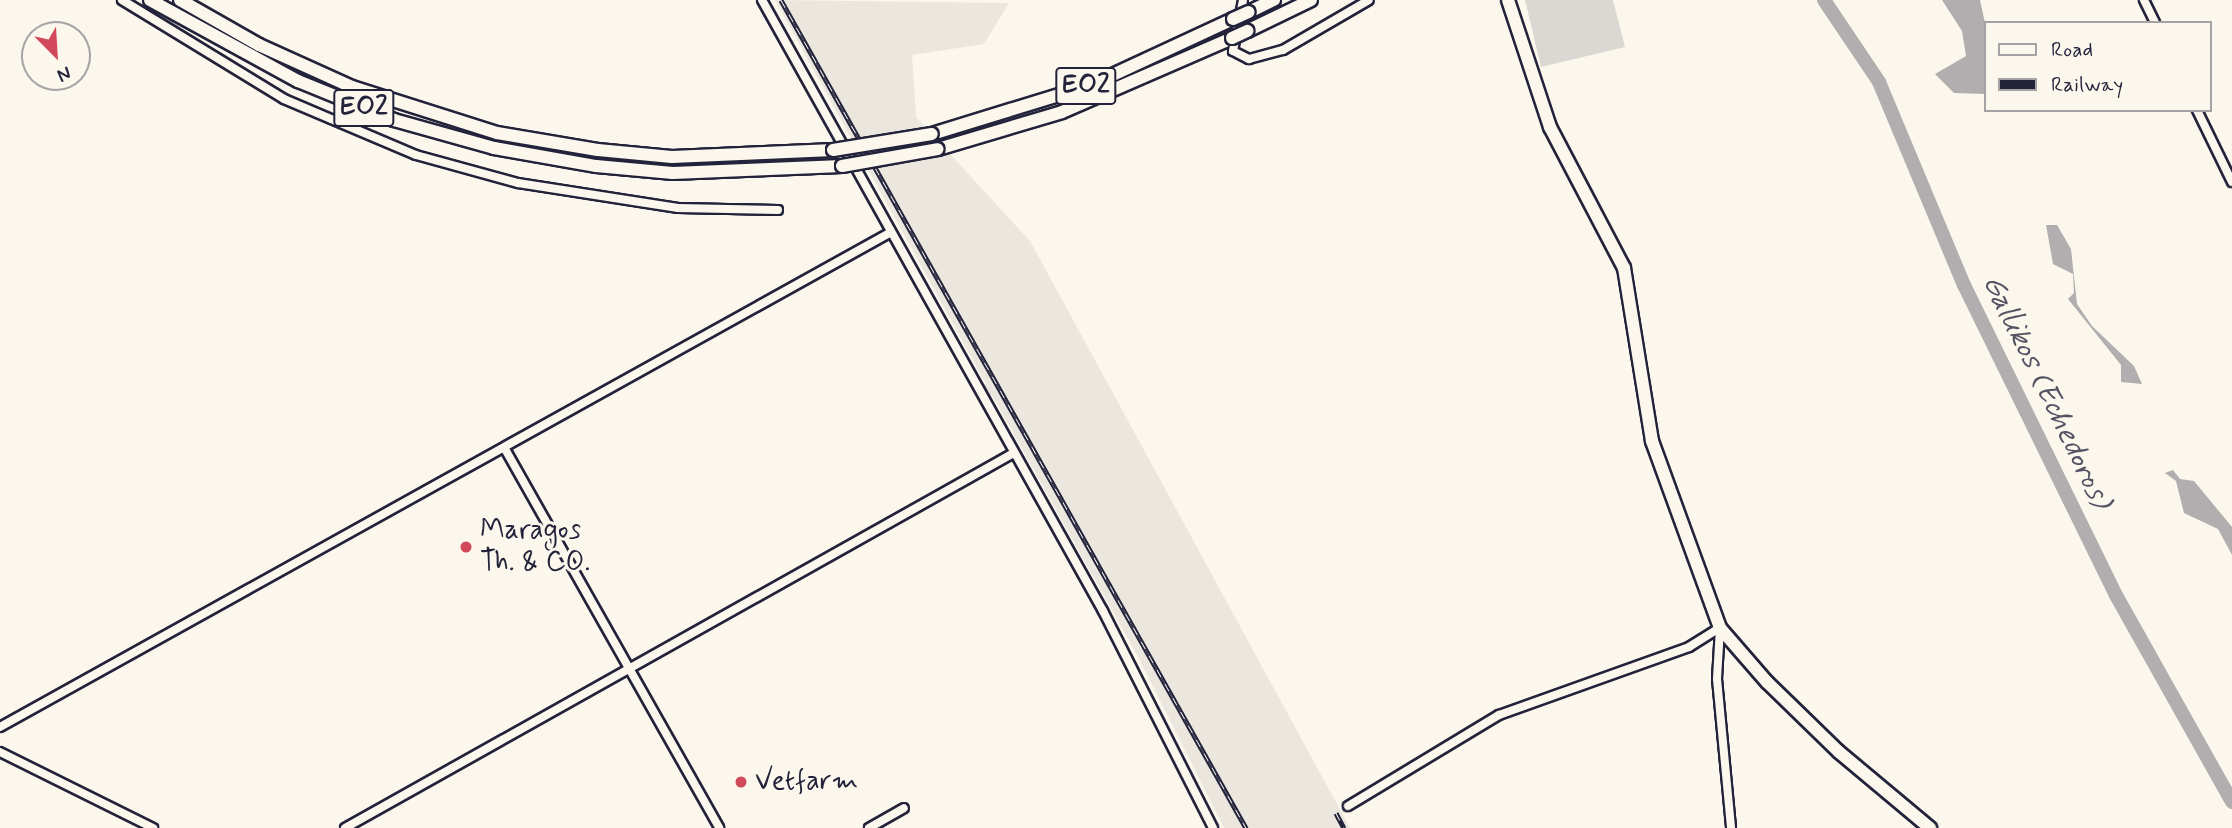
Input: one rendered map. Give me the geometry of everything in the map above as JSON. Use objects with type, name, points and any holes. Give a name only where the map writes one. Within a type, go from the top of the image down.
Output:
[{"type":"main road","name":"ΕΟ2","points":[[149,0],[251,58],[370,111],[494,148],[616,169],[729,173],[842,166],[938,149],[1062,112],[1232,38],[1311,0]]},
{"type":"main road","name":"ΕΟ2","points":[[180,0],[305,68],[399,105],[497,133],[598,150],[726,158],[833,150],[932,134],[1090,85],[1233,19],[1246,6],[1274,0]]},
{"type":"main road","points":[[1508,0],[1550,127],[1624,268],[1652,441],[1720,628],[1767,682],[1839,752],[1930,828]]},
{"type":"street","points":[[122,0],[284,99],[416,155],[518,183],[665,206],[778,210]]},
{"type":"street","points":[[762,0],[1012,454],[1103,611],[1213,828]]},
{"type":"street","points":[[1246,6],[1233,51],[1249,59],[1283,50],[1370,0]]},
{"type":"street","points":[[2144,0],[2154,21]]},
{"type":"street","points":[[2198,112],[2232,182]]},
{"type":"street","points":[[0,727],[505,449],[600,391],[891,232]]},
{"type":"street","points":[[505,449],[719,828]]},
{"type":"street","points":[[345,828],[1012,454]]},
{"type":"street","points":[[1348,806],[1499,715],[1689,647],[1720,628]]},
{"type":"street","points":[[1720,628],[1717,679],[1731,828]]},
{"type":"street","points":[[0,751],[153,828]]},
{"type":"street","points":[[869,828],[904,808]]},
{"type":"shaded area","points":[[775,0],[1009,3],[984,44],[912,55],[916,117],[1030,241],[1350,828],[1224,828],[1138,657],[992,395],[988,398],[982,387],[986,384]]},
{"type":"shaded area","points":[[1525,0],[1613,0],[1625,47],[1541,67]]},
{"type":"shaded area","points":[[1942,0],[1980,0],[1985,21],[1983,94],[1954,93],[1935,74],[1966,56],[1962,31]]},
{"type":"shaded area","points":[[2046,225],[2057,225],[2071,249],[2077,304],[2092,326],[2134,366],[2142,384],[2121,382],[2121,365],[2068,299],[2074,293],[2073,274],[2053,264]]},
{"type":"shaded area","points":[[2173,470],[2180,479],[2194,481],[2232,527],[2232,555],[2218,529],[2184,513],[2176,481],[2165,473]]},
{"type":"waterway","name":"Gallikos (Echedoros)","points":[[1824,0],[1879,82],[1964,285],[2117,597],[2232,802]]},
{"type":"railway","points":[[781,0],[1246,828]]},
{"type":"railway","points":[[1336,813],[1344,828]]},
{"type":"place","name":"Maragos Th. & CO.","points":[[466,547]]},
{"type":"place","name":"Vetfarm","points":[[741,782]]}]
